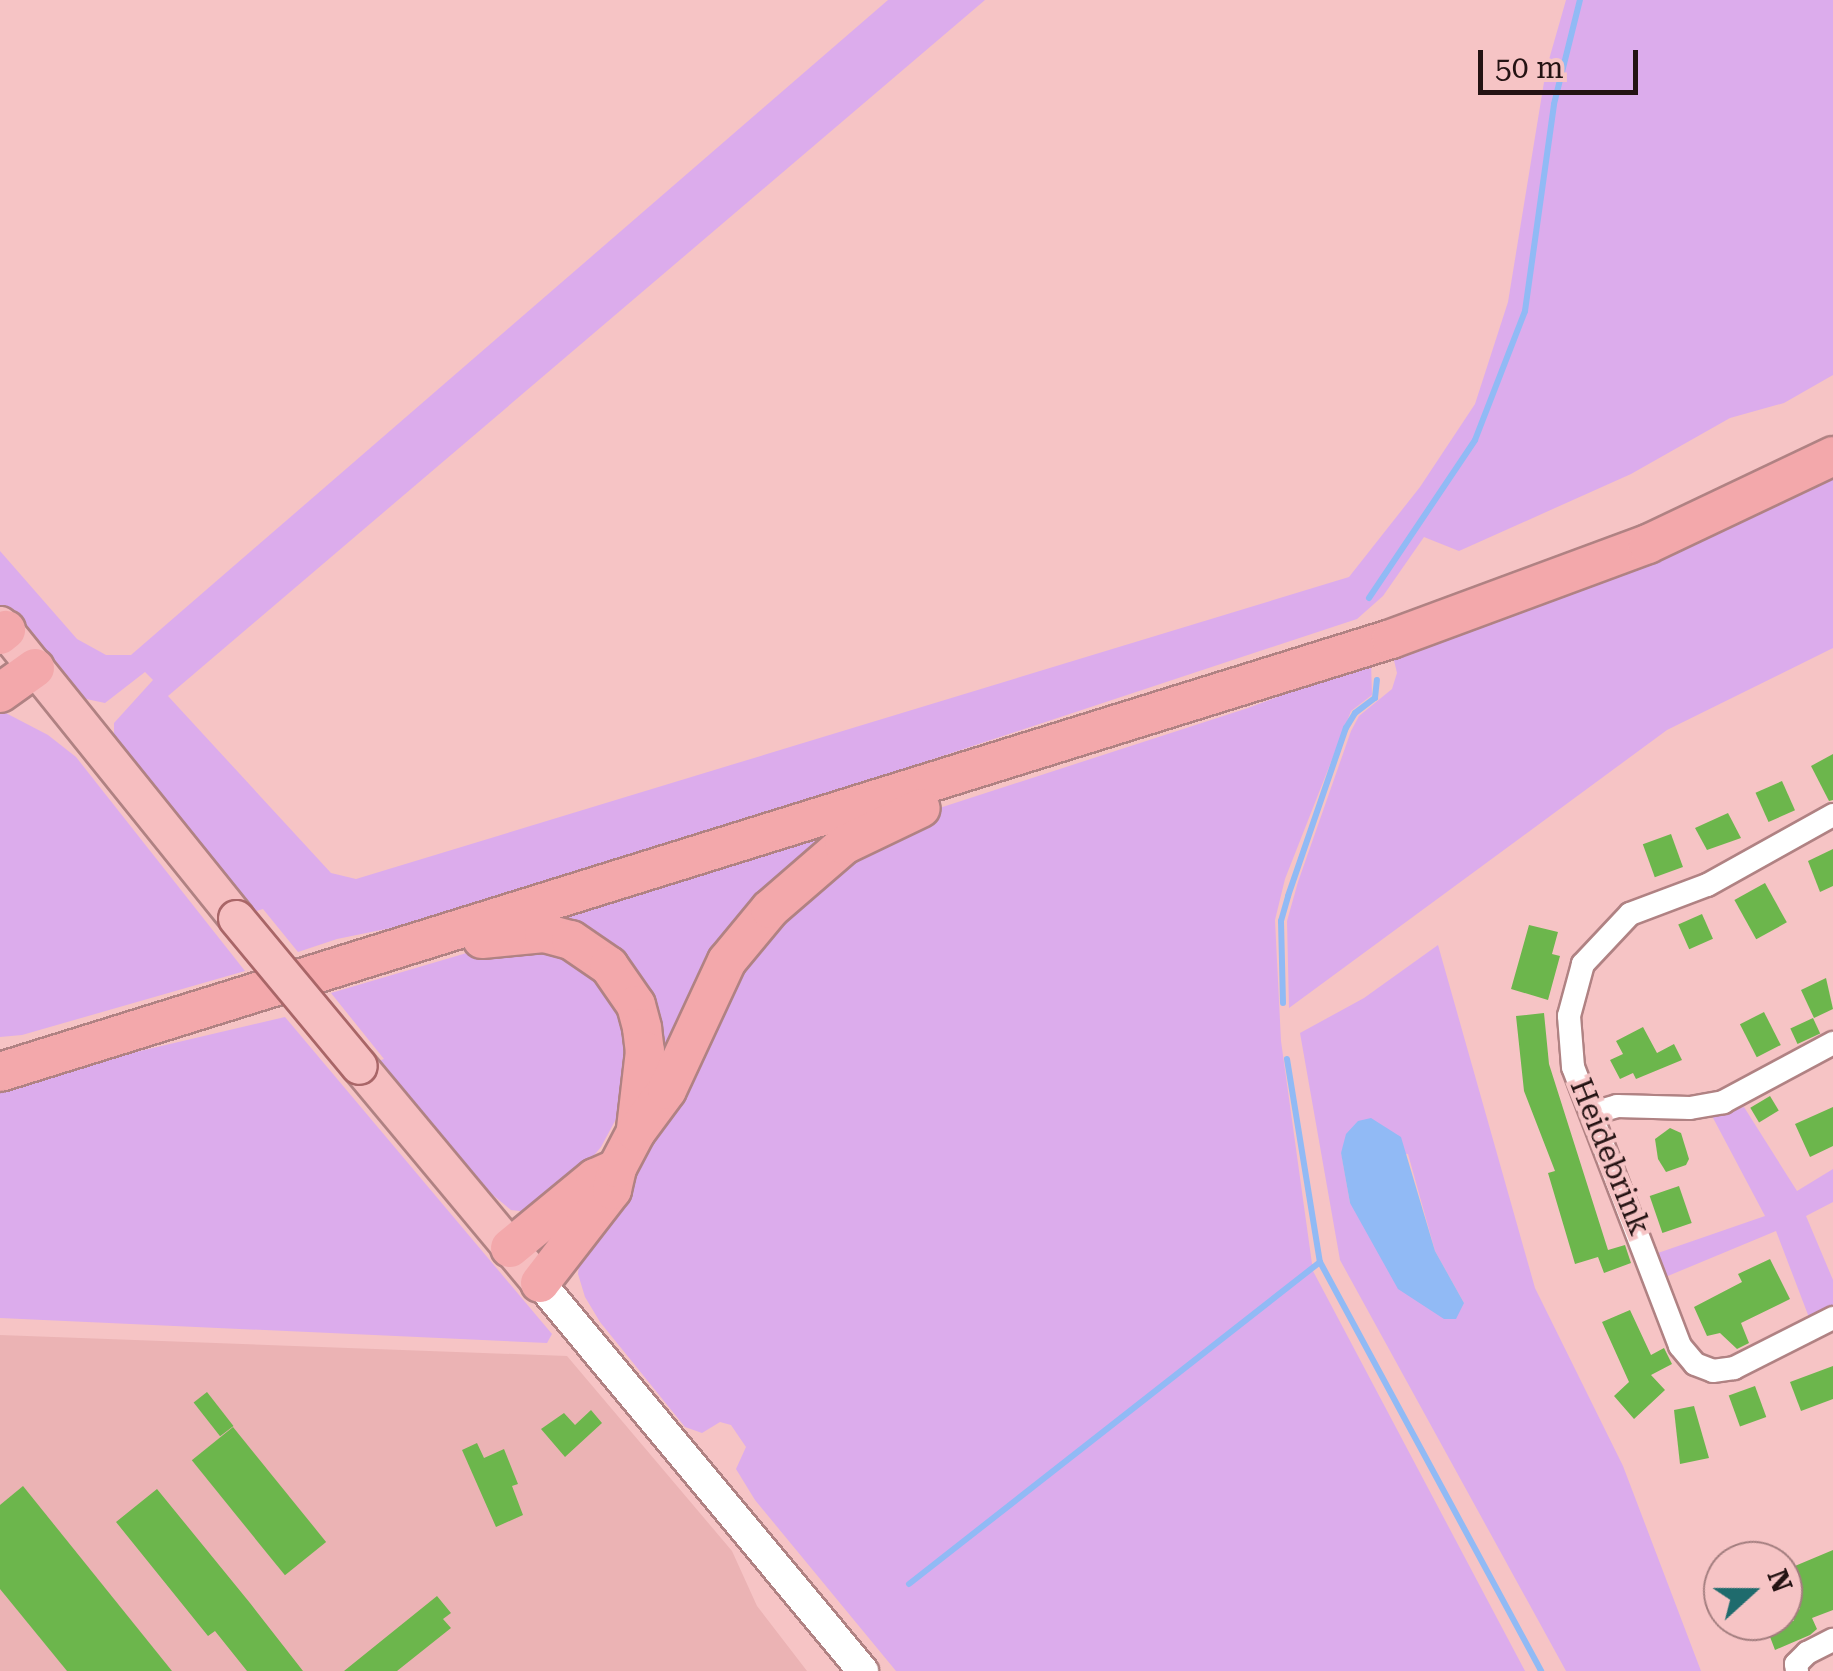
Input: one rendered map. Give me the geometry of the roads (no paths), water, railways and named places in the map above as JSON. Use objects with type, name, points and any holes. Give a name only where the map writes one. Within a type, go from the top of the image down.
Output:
[{"type":"highway","points":[[0,1072],[1392,639],[1648,544],[1833,456]]},
{"type":"highway","points":[[0,694],[35,668]]},
{"type":"highway","points":[[540,1284],[612,1190],[617,1168],[636,1132],[667,1090],[727,961],[770,908],[844,845],[894,818],[1030,771],[1063,744]]},
{"type":"highway","points":[[358,959],[516,934],[544,934],[590,950],[625,986],[642,1028],[645,1051],[636,1132]]},
{"type":"highway","points":[[0,1046],[180,1016]]},
{"type":"highway","points":[[510,1248],[595,1178],[617,1168]]},
{"type":"main road","points":[[2,630],[236,918],[863,1671]]},
{"type":"street","name":"Heidebrink","points":[[1833,815],[1707,885],[1630,914],[1611,930],[1584,964],[1569,1016],[1574,1067],[1680,1346],[1695,1364],[1713,1371],[1734,1368],[1833,1318]]},
{"type":"street","points":[[1594,1113],[1617,1106],[1690,1108],[1723,1102],[1833,1043]]},
{"type":"street","points":[[1797,1671],[1796,1664],[1807,1653],[1833,1640]]},
{"type":"water","points":[[1371,1118],[1401,1137],[1435,1251],[1464,1303],[1456,1319],[1444,1319],[1398,1289],[1350,1203],[1341,1153],[1346,1134],[1358,1121]]},
{"type":"waterway","points":[[1369,598],[1475,440],[1525,311],[1554,104],[1580,0]]},
{"type":"waterway","points":[[1283,1003],[1281,921],[1288,896],[1346,728],[1355,713],[1375,698],[1377,680]]},
{"type":"waterway","points":[[1287,1059],[1320,1262],[1541,1671]]},
{"type":"waterway","points":[[909,1584],[1320,1262]]}]
